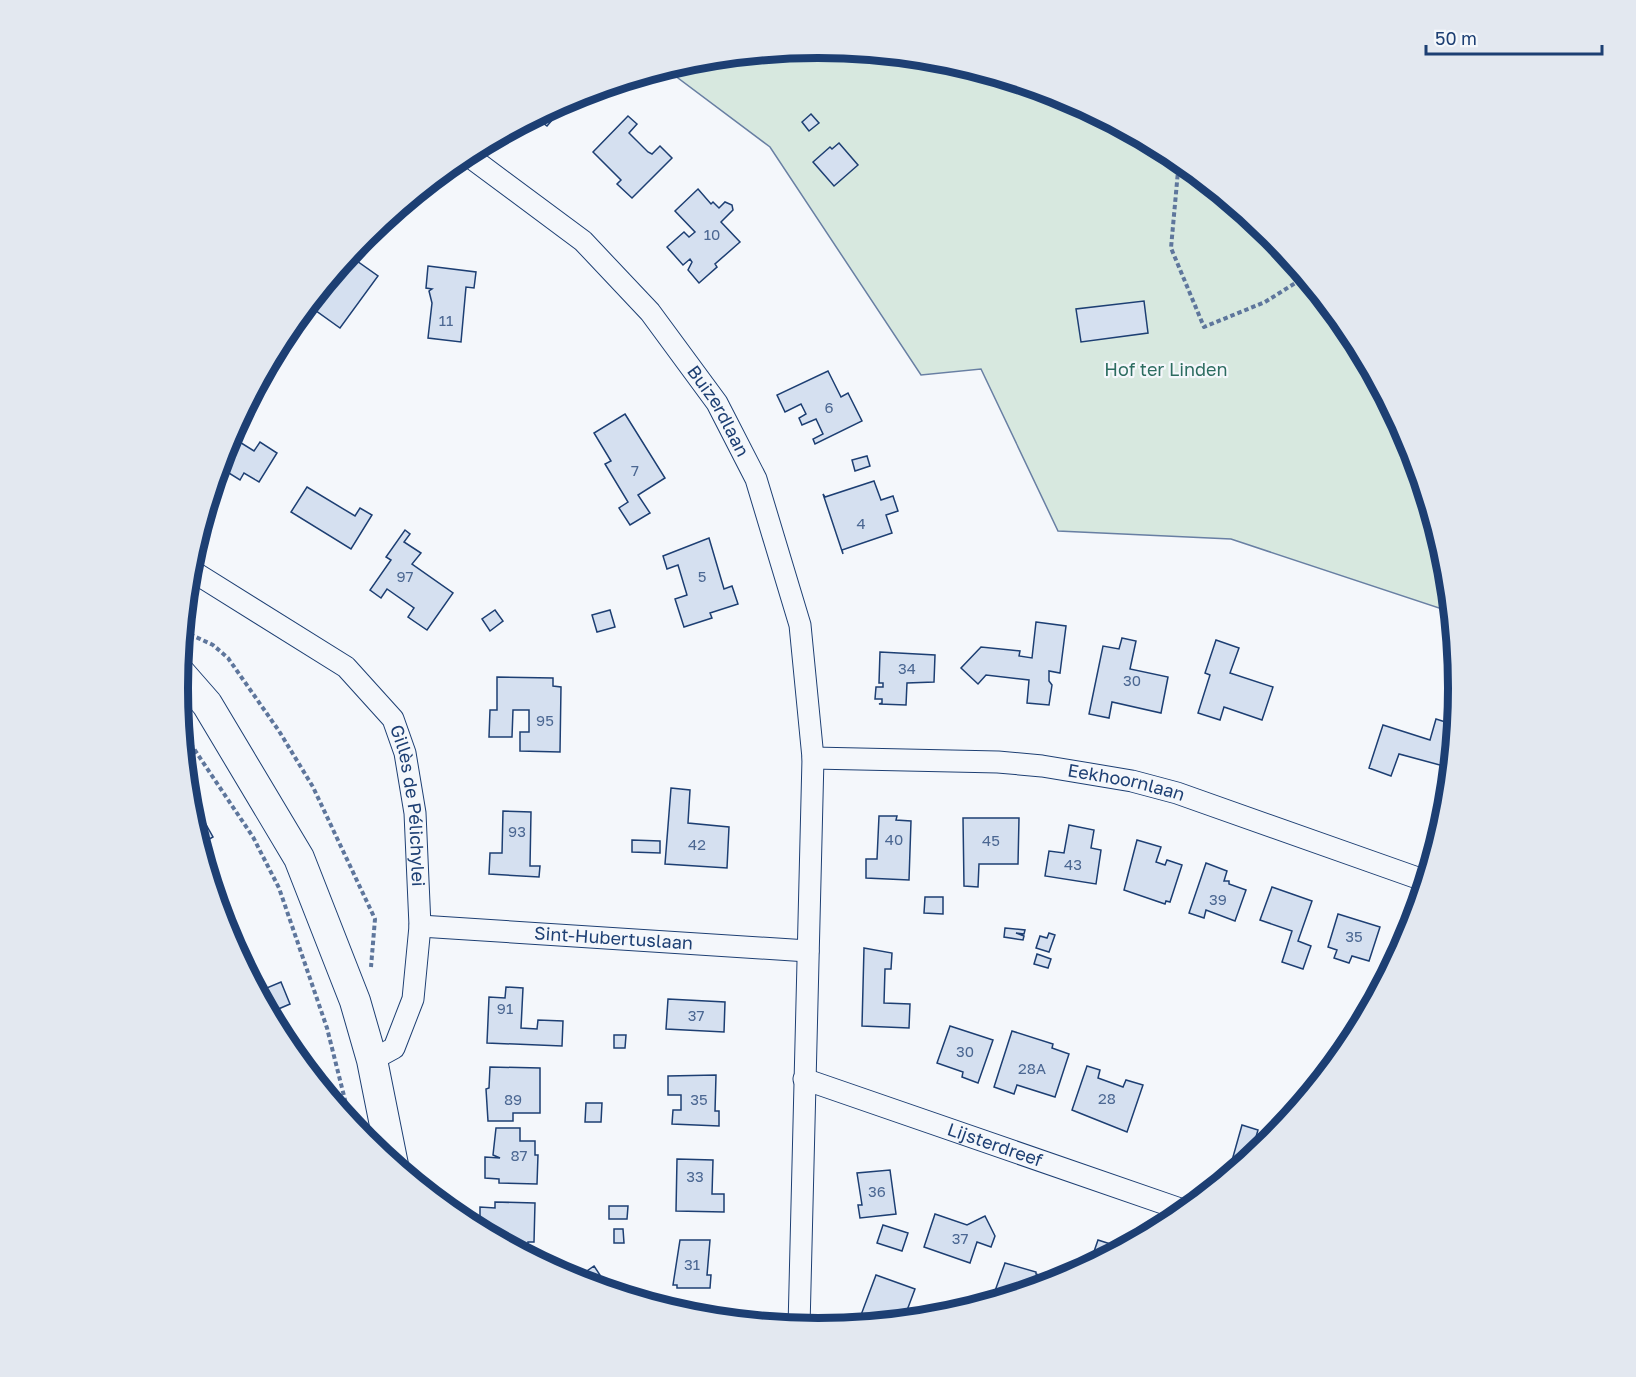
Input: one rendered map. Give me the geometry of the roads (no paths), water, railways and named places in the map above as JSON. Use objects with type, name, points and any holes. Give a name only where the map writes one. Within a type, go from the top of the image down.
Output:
[{"type":"main road","points":[[188,682],[207,704],[299,858],[355,1001],[372,1060],[390,1150]]},
{"type":"street","name":"Buizerdlaan","points":[[475,161],[582,241],[650,312],[717,403],[756,479],[800,625],[813,758]]},
{"type":"street","name":"Gillès de Pélichylei","points":[[198,575],[346,667],[393,719],[405,753],[415,813],[420,926],[413,999],[394,1048],[372,1060]]},
{"type":"street","name":"Eekhoornlaan","points":[[813,758],[1009,763],[1090,772],[1177,793],[1419,878]]},
{"type":"street","points":[[799,1318],[813,758]]},
{"type":"street","name":"Sint-Hubertuslaan","points":[[420,926],[808,951]]},
{"type":"street","name":"Lijsterdreef","points":[[804,1079],[1175,1207]]},
{"type":"park label","name":"Hof ter Linden","points":[[1166,370]]}]
